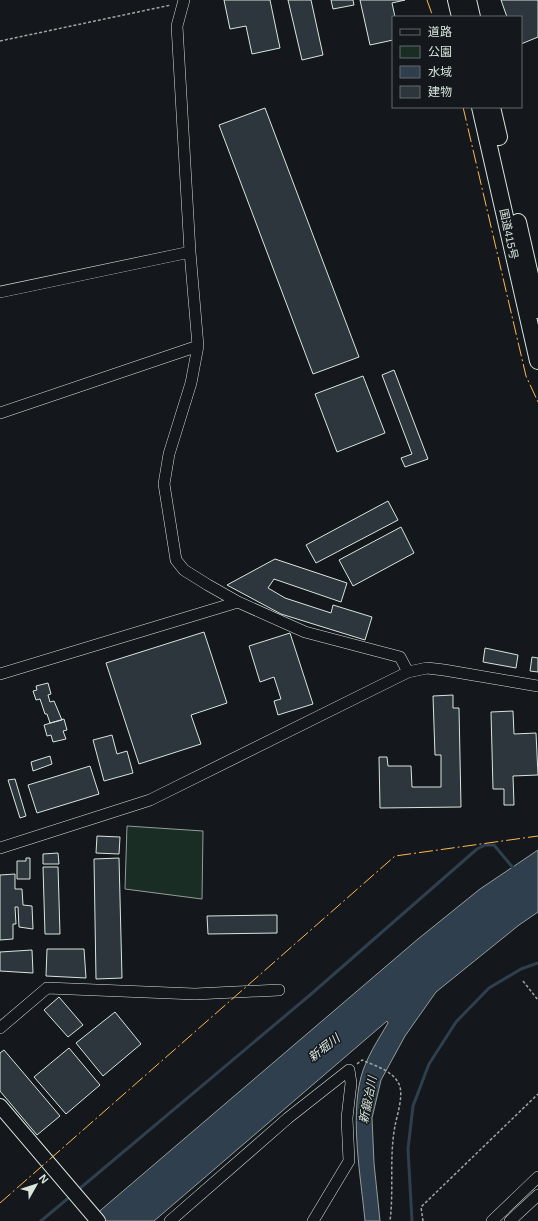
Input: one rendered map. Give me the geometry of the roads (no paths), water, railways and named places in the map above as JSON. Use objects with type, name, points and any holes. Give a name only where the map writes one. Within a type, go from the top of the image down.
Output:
[{"type":"highway","points":[[456,0],[460,16]]},
{"type":"highway","points":[[468,0],[472,16]]},
{"type":"highway","name":"国道415号","points":[[480,108],[535,340],[538,361]]},
{"type":"highway","name":"国道415号","points":[[492,108],[538,310]]},
{"type":"main road","points":[[0,1106],[98,1221]]},
{"type":"street","points":[[183,1],[177,26],[190,252],[198,346],[191,384],[169,454],[164,484],[176,560],[184,570],[238,602],[305,632],[400,657],[408,672]]},
{"type":"street","points":[[0,292],[190,252]]},
{"type":"street","points":[[0,413],[198,346]]},
{"type":"street","points":[[0,674],[238,602]]},
{"type":"street","points":[[0,848],[150,800],[408,672],[427,668],[439,669],[538,686]]},
{"type":"street","points":[[0,1028],[47,988],[195,994],[280,990]]},
{"type":"street","points":[[170,1221],[288,1118],[349,1070],[351,1083],[347,1118],[349,1161],[313,1221]]},
{"type":"street","points":[[492,1221],[538,1177]]},
{"type":"street","points":[[510,1221],[538,1195]]},
{"type":"water","points":[[538,850],[538,912],[519,925],[436,992],[405,1036],[381,1080],[372,1118],[374,1163],[380,1221],[365,1221],[357,1149],[356,1111],[363,1070],[388,1023],[387,1021],[154,1221],[88,1221],[418,939],[480,889]]},
{"type":"waterway","points":[[78,1190],[310,995],[477,849],[485,845],[494,845],[514,869]]},
{"type":"waterway","points":[[412,1221],[408,1149],[413,1106],[429,1064],[456,1022],[489,988],[521,969],[538,963]]},
{"type":"waterway","points":[[41,1221],[72,1195]]},
{"type":"water label","name":"新堀川","points":[[324,1048]]},
{"type":"water label","name":"新鍛冶川","points":[[368,1100]]}]
